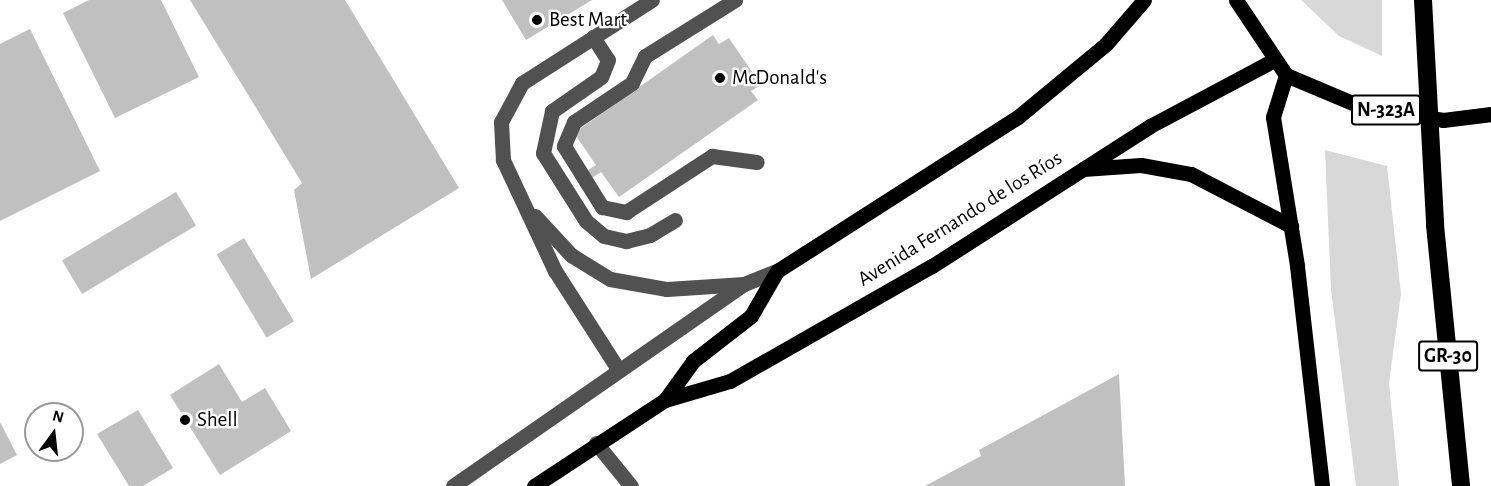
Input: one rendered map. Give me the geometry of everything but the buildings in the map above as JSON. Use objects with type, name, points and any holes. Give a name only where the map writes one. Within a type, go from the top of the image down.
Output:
[{"type":"highway","name":"GR-30","points":[[1424,0],[1435,225],[1461,486]]},
{"type":"main road","name":"Avenida Fernando de los Ríos","points":[[665,400],[693,361],[751,316],[777,271],[1019,116],[1106,44],[1144,0]]},
{"type":"main road","name":"N-323A","points":[[1236,0],[1272,61],[1286,75],[1357,105],[1443,120],[1491,114]]},
{"type":"main road","name":"Avenida Fernando de los Ríos","points":[[534,486],[596,443],[665,400],[729,381],[932,266],[1080,169],[1272,61]]},
{"type":"main road","points":[[1286,75],[1274,117],[1291,226],[1322,486]]},
{"type":"main road","points":[[1080,169],[1141,165],[1191,174],[1291,226]]},
{"type":"street","points":[[618,369],[555,271],[503,160],[501,122],[522,84],[652,0]]},
{"type":"street","points":[[735,0],[645,56],[632,83],[574,122],[564,146],[602,207],[626,213],[712,156],[758,162]]},
{"type":"street","points":[[593,38],[608,60],[601,77],[552,111],[543,153],[586,221],[604,236],[634,239],[675,220]]},
{"type":"street","points":[[527,207],[571,255],[610,279],[668,289],[744,284]]},
{"type":"street","points":[[453,486],[618,369],[744,284],[777,271]]},
{"type":"street","points":[[596,443],[631,486]]},
{"type":"shaded area","points":[[1301,0],[1382,0],[1382,56],[1339,36]]},
{"type":"shaded area","points":[[1325,150],[1387,166],[1401,294],[1389,383],[1399,486],[1356,486],[1331,290]]},
{"type":"place","name":"Best Mart","points":[[537,20]]},
{"type":"place","name":"McDonald's","points":[[720,78]]},
{"type":"place","name":"Shell","points":[[185,420]]}]
